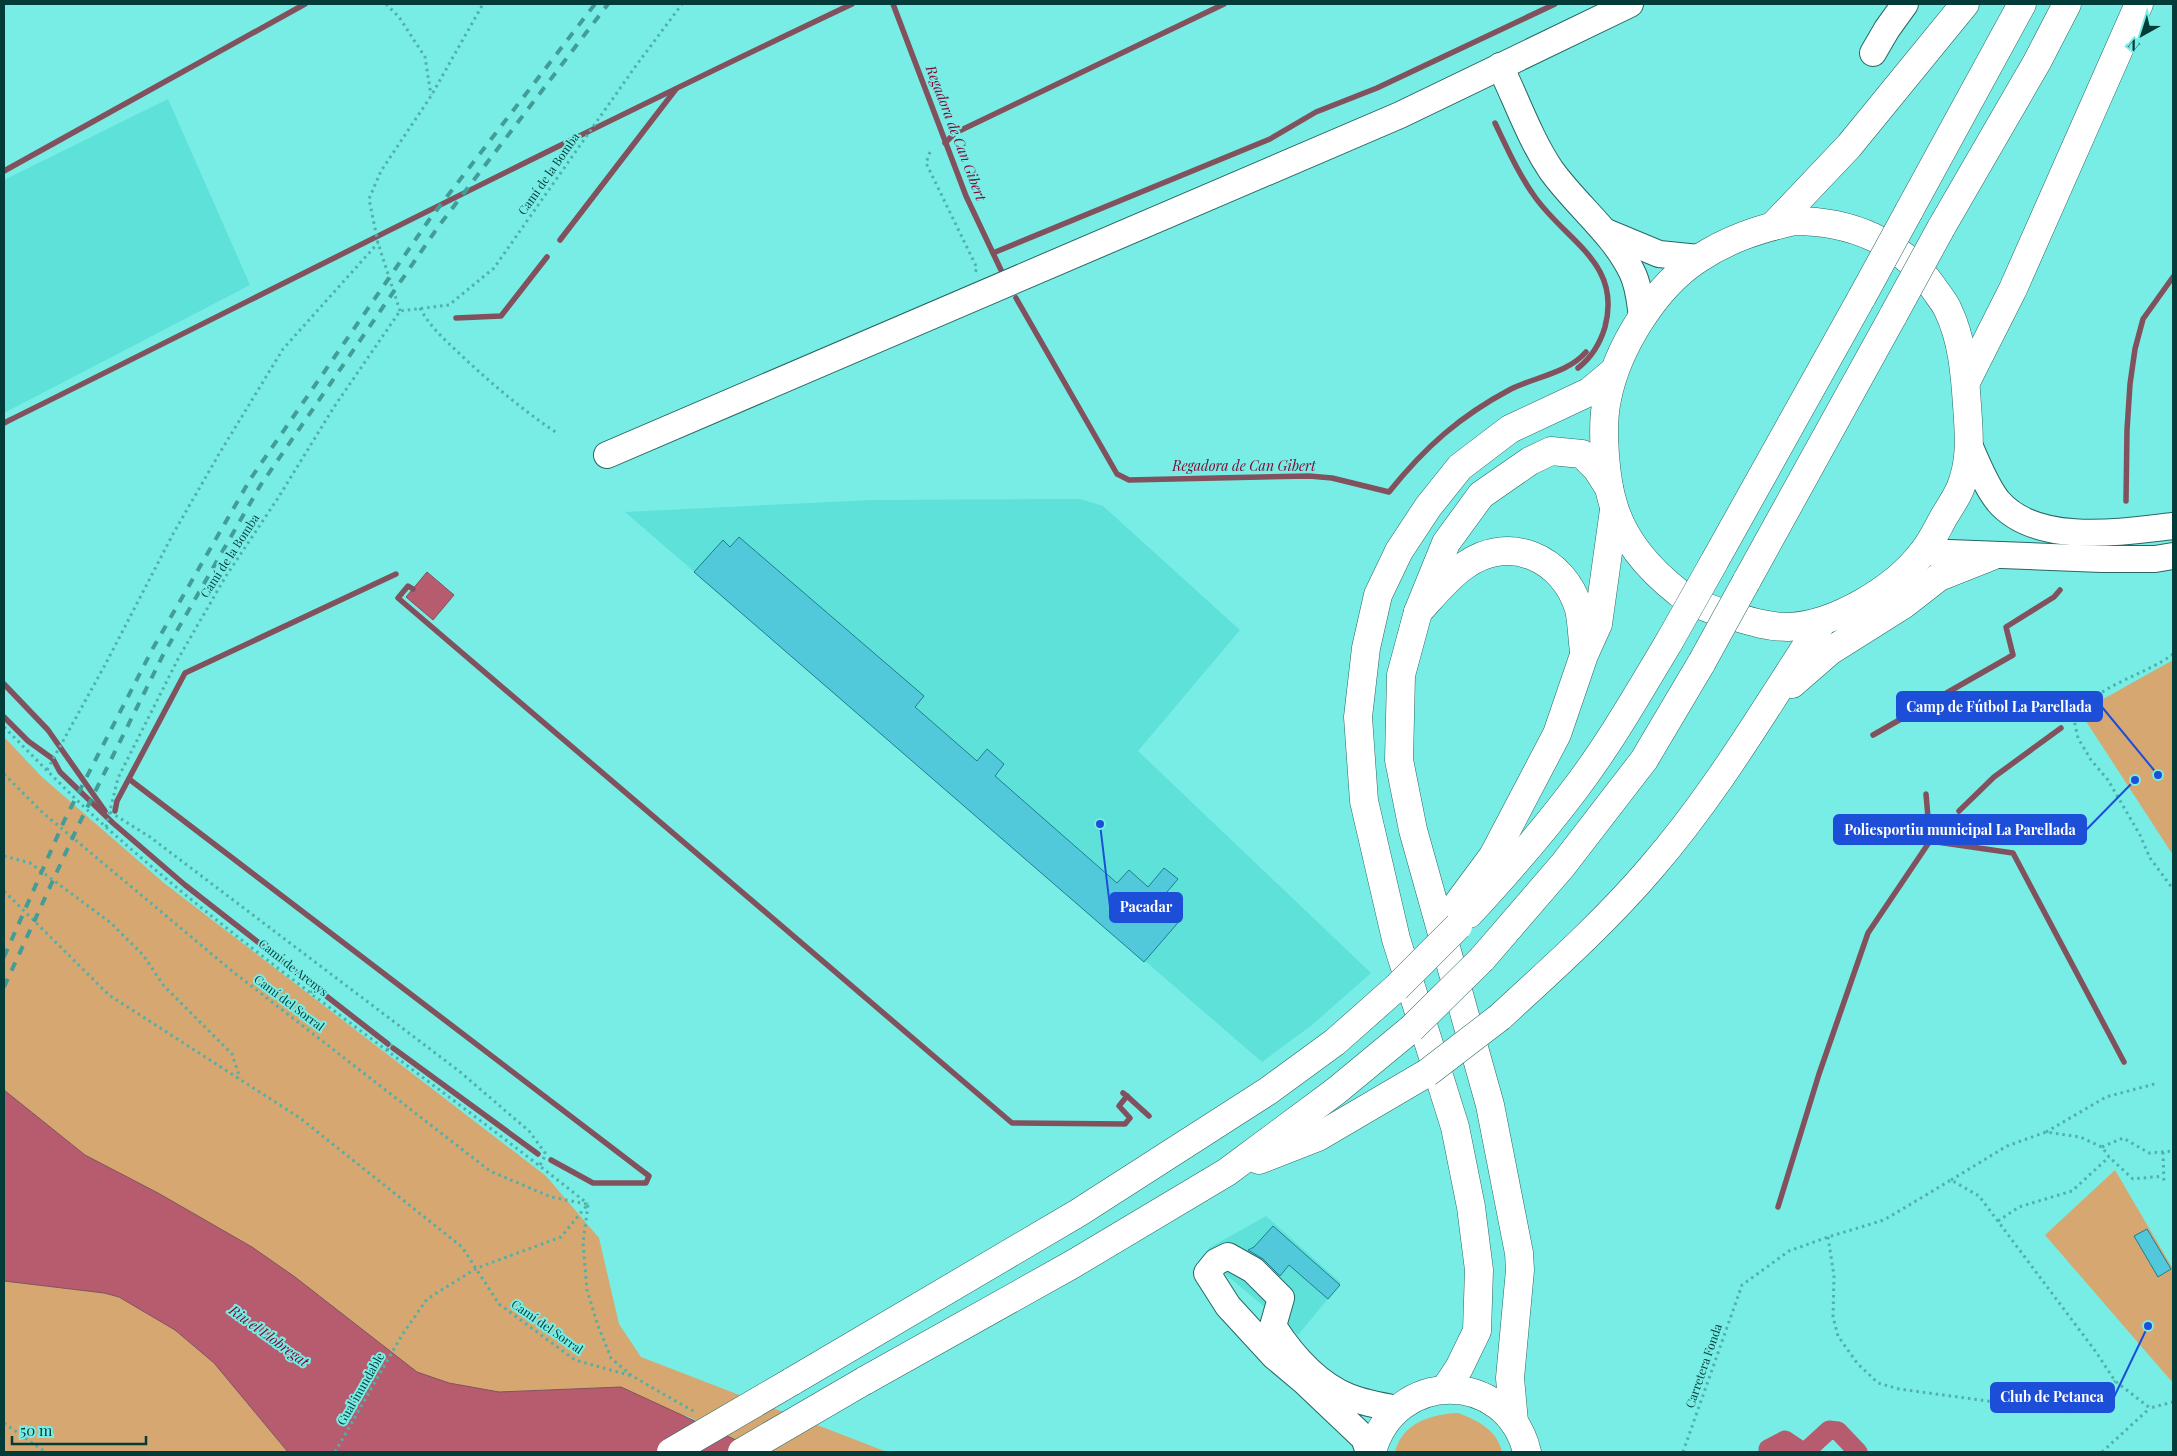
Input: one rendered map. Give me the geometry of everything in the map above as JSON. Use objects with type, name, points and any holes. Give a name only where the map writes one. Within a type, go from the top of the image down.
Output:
[{"type":"main road","points":[[1773,226],[1849,146],[1965,4]]},
{"type":"main road","points":[[671,1452],[1078,1213],[1268,1091],[1335,1042],[1455,918],[1520,859],[1575,789],[1632,704],[1669,642],[1862,297],[2022,4]]},
{"type":"main road","points":[[742,1452],[1073,1264],[1227,1172],[1336,1092],[1411,1029],[1482,959],[1563,865],[1644,760],[1702,662],[1941,228],[2037,62],[2067,4]]},
{"type":"main road","points":[[1966,382],[2013,289],[2140,4]]},
{"type":"main road","points":[[1455,918],[1493,856],[1548,751],[1556,734],[1584,655],[1598,624],[1612,499],[1606,463],[1606,401],[1614,371],[1642,317],[1668,284],[1699,258],[1746,233],[1794,221],[1820,221],[1859,230],[1882,240],[1917,266],[1948,309],[1960,344],[1966,382],[1970,447],[1960,488],[1923,552],[1905,570],[1868,600],[1822,622],[1790,627],[1761,625],[1682,596],[1648,566],[1628,537],[1612,499],[1597,469],[1582,454],[1551,451],[1530,460],[1480,495],[1446,543],[1418,612],[1401,675],[1399,760],[1413,830],[1490,1105],[1519,1253],[1520,1270],[1510,1378],[1514,1422]]},
{"type":"main road","points":[[1445,1389],[1459,1368],[1477,1331],[1479,1270],[1471,1208],[1454,1127],[1396,939],[1364,801],[1358,717],[1366,648],[1378,595],[1399,551],[1428,507],[1460,467],[1510,428],[1589,392],[1614,371]]},
{"type":"main road","points":[[1418,612],[1464,566],[1502,550],[1515,550],[1545,562],[1558,572],[1570,589],[1579,610],[1584,655]]},
{"type":"main road","points":[[1766,707],[1830,651],[1903,604],[1939,577],[1992,556]]},
{"type":"main road","points":[[1227,1172],[1318,1137],[1427,1073],[1500,1017],[1595,930],[1652,868],[1701,807],[1822,622]]},
{"type":"main road","points":[[1371,1452],[1382,1428],[1398,1409],[1420,1395],[1445,1389],[1462,1390],[1479,1395],[1502,1409],[1514,1422],[1522,1436],[1527,1452]]},
{"type":"street","points":[[607,454],[1400,114],[1630,4]]},
{"type":"street","points":[[1873,53],[1887,28],[1905,4]]},
{"type":"street","points":[[1500,66],[1522,116],[1551,169],[1592,219],[1606,232],[1632,272],[1639,291],[1642,317]]},
{"type":"street","points":[[1606,232],[1658,254],[1699,258]]},
{"type":"street","points":[[1970,447],[1987,484],[1998,501],[2017,517],[2045,529],[2071,532],[2131,531],[2173,526]]},
{"type":"street","points":[[1923,552],[2102,559],[2155,559],[2173,556]]},
{"type":"street","points":[[1371,1452],[1359,1432],[1274,1356],[1228,1306],[1207,1273],[1216,1262],[1228,1256],[1253,1270],[1281,1298],[1273,1326],[1284,1344],[1301,1363],[1348,1397],[1398,1409]]},
{"type":"path","points":[[386,4],[399,17],[425,57],[432,96]]},
{"type":"path","points":[[400,311],[378,243],[369,199],[381,171],[432,96],[482,4]]},
{"type":"path","name":"Camí de la Bomba","points":[[106,827],[118,778],[178,659],[226,576],[278,498],[334,407],[400,311],[448,305],[494,268],[635,66],[682,4]]},
{"type":"path","points":[[930,152],[926,164],[976,268],[961,302]]},
{"type":"path","points":[[47,770],[106,664],[174,534],[219,454],[283,349],[378,243]]},
{"type":"path","points":[[420,308],[429,324],[471,364],[522,410],[557,433]]},
{"type":"path","points":[[2173,654],[2163,662],[2108,689],[2080,707],[2074,720],[2078,738],[2091,760],[2108,780],[2140,835],[2150,858],[2173,889]]},
{"type":"path","name":"Camí de Arenys","points":[[4,728],[106,827],[180,889],[311,993],[588,1204]]},
{"type":"path","name":"Camí del Sorral","points":[[4,774],[42,812],[232,971],[490,1170],[550,1197],[588,1204],[582,1243],[587,1290],[596,1323],[611,1358],[632,1376],[575,1360],[499,1304],[462,1247],[300,1118],[109,995],[4,891]]},
{"type":"path","points":[[110,812],[158,843],[459,1071],[529,1130],[546,1154],[540,1166]]},
{"type":"path","points":[[4,856],[30,863],[111,923],[143,954],[164,986],[232,1054],[240,1079]]},
{"type":"path","points":[[311,993],[316,987]]},
{"type":"path","points":[[387,1050],[392,1044]]},
{"type":"path","points":[[2115,1381],[2069,1412],[1899,1389],[1878,1383],[1857,1362],[1838,1336],[1833,1317],[1834,1276],[1828,1236],[1884,1220],[2007,1146],[2046,1132],[2106,1098],[2158,1083]]},
{"type":"path","points":[[2046,1132],[2080,1137],[2102,1147],[2133,1179],[2163,1176]]},
{"type":"path","points":[[2102,1147],[2123,1138],[2150,1153],[2173,1150]]},
{"type":"path","points":[[2162,1152],[2164,1184]]},
{"type":"path","points":[[1998,1221],[2019,1207],[2072,1191],[2110,1157]]},
{"type":"path","points":[[1951,1180],[1979,1196],[2096,1352],[2115,1381],[2150,1408]]},
{"type":"path","name":"Gual inundable","points":[[335,1452],[402,1335],[427,1299],[477,1268],[561,1237],[588,1204]]},
{"type":"path","name":"Carretera Fonda","points":[[1684,1452],[1742,1285],[1789,1251],[1828,1236]]},
{"type":"path","points":[[2102,1452],[2150,1408],[2173,1402]]},
{"type":"path","points":[[4,1423],[45,1452]]},
{"type":"shaded area","points":[[168,99],[250,285],[4,413],[4,180]]},
{"type":"shaded area","points":[[1080,499],[1103,506],[1240,630],[1138,751],[1371,973],[1312,1025],[1262,1062],[625,512],[873,500]]},
{"type":"shaded area","points":[[2173,660],[2173,855],[2080,712]]},
{"type":"shaded area","points":[[4,737],[42,777],[164,883],[546,1176],[599,1238],[619,1324],[641,1357],[887,1452],[762,1452],[687,1416],[480,1390],[449,1383],[417,1372],[295,1277],[252,1247],[158,1193],[85,1155],[4,1090]]},
{"type":"shaded area","points":[[2115,1170],[2173,1269],[2173,1383],[2045,1235]]},
{"type":"shaded area","points":[[1266,1216],[1341,1283],[1298,1335],[1224,1273],[1206,1254],[1209,1248]]},
{"type":"shaded area","points":[[4,1281],[104,1293],[119,1297],[175,1330],[214,1363],[288,1452],[4,1452]]},
{"type":"shaded area","points":[[1458,1413],[1479,1423],[1491,1432],[1502,1452],[1395,1452],[1404,1434],[1419,1422],[1438,1415]]},
{"type":"water","points":[[427,572],[454,595],[433,620],[406,597]]},
{"type":"water","name":"Riu el Llobregat","points":[[4,1090],[85,1155],[158,1193],[252,1247],[295,1277],[417,1372],[449,1383],[499,1392],[621,1387],[762,1452],[288,1452],[214,1363],[175,1330],[119,1297],[104,1293],[4,1281]]},
{"type":"building","points":[[739,537],[924,696],[915,707],[977,761],[987,749],[1004,764],[995,776],[1117,883],[1129,870],[1148,887],[1164,868],[1178,879],[1161,899],[1182,918],[1144,962],[694,572],[723,540],[730,547]]},
{"type":"building","points":[[1273,1226],[1340,1285],[1328,1299],[1289,1265],[1280,1276],[1263,1259],[1248,1250],[1254,1247]]},
{"type":"building","points":[[2147,1229],[2171,1269],[2158,1277],[2134,1236]]},
{"type":"waterway","points":[[4,171],[305,4]]},
{"type":"waterway","points":[[4,423],[533,159],[852,4]]},
{"type":"waterway","name":"Regadora de Can Gibert","points":[[893,4],[966,196],[1001,270]]},
{"type":"waterway","points":[[945,143],[955,133],[1224,4]]},
{"type":"waterway","points":[[993,253],[1270,139],[1316,112],[1377,88],[1555,4]]},
{"type":"waterway","points":[[560,240],[676,89]]},
{"type":"waterway","points":[[1495,123],[1529,189],[1548,213],[1588,255],[1599,270],[1606,286],[1608,305],[1603,333],[1591,355],[1578,368]]},
{"type":"waterway","points":[[456,318],[501,316],[547,257]]},
{"type":"waterway","points":[[2126,501],[2127,430],[2130,384],[2135,349],[2143,319],[2173,277]]},
{"type":"waterway","name":"Regadora de Can Gibert","points":[[1016,298],[1117,474],[1129,480],[1309,476],[1332,478],[1389,492],[1430,447],[1475,410],[1511,389],[1561,370],[1579,359],[1586,352]]},
{"type":"waterway","points":[[115,811],[117,801],[185,673],[396,574]]},
{"type":"waterway","points":[[413,589],[408,586],[398,598],[1012,1123],[1125,1124],[1130,1118],[1119,1106],[1127,1096],[1123,1093]]},
{"type":"waterway","points":[[1873,735],[2013,655],[2006,627],[2054,597],[2060,590]]},
{"type":"waterway","points":[[4,684],[48,730],[105,811]]},
{"type":"waterway","points":[[4,717],[28,741],[53,759],[60,772],[113,823],[185,885],[314,986]]},
{"type":"waterway","points":[[1959,811],[1994,777],[2061,728]]},
{"type":"waterway","points":[[129,779],[649,1176],[646,1183],[593,1183],[551,1160]]},
{"type":"waterway","points":[[1926,794],[1930,841],[2013,853],[2124,1062]]},
{"type":"waterway","points":[[1778,1207],[1819,1074],[1868,933],[1930,841],[1947,824]]},
{"type":"waterway","points":[[316,988],[388,1044]]},
{"type":"waterway","points":[[393,1048],[538,1154]]},
{"type":"waterway","points":[[1127,1096],[1149,1116]]},
{"type":"waterway","points":[[1805,1452],[1829,1430],[1838,1431],[1858,1452]]},
{"type":"waterway","points":[[1768,1449],[1785,1440],[1803,1452]]},
{"type":"railway","points":[[4,957],[65,819],[153,648],[251,478],[429,220],[595,4]]},
{"type":"railway","points":[[4,987],[78,826],[163,655],[260,486],[438,227],[608,4]]},
{"type":"place","name":"Camp de Fútbol La Parellada","points":[[2158,775]]},
{"type":"place","name":"Poliesportiu municipal La Parellada","points":[[2135,780]]},
{"type":"place","name":"Pacadar","points":[[1100,824]]},
{"type":"place","name":"Club de Petanca","points":[[2148,1326]]}]
